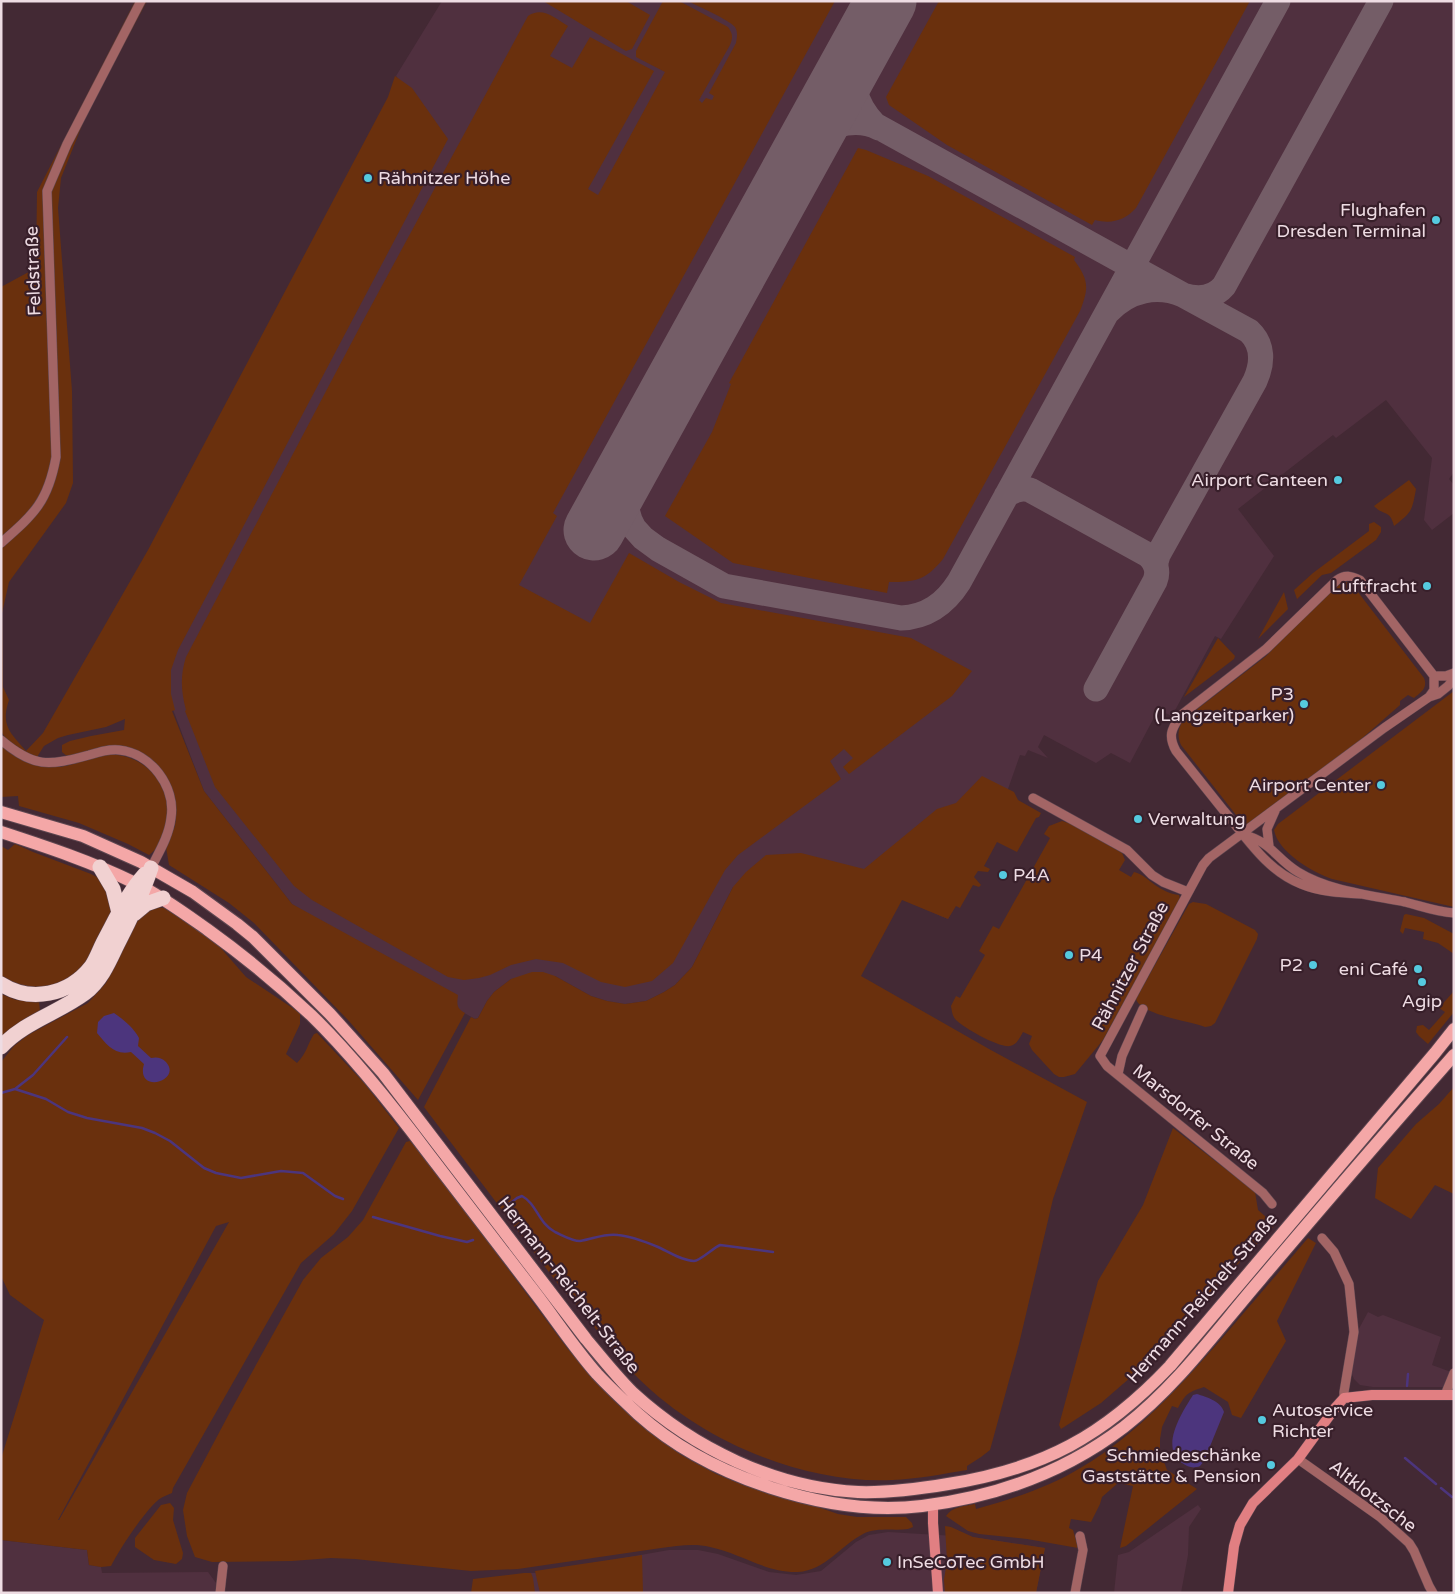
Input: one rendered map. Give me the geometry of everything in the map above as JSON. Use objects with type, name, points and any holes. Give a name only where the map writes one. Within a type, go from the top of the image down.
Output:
[{"type":"highway","points":[[100,867],[126,914]]},
{"type":"highway","points":[[1,1047],[19,1031],[68,1004],[91,987],[104,971],[126,914],[151,868]]},
{"type":"highway","points":[[1,984],[22,993],[40,995],[52,994],[71,986],[91,967],[126,914],[163,898]]},
{"type":"main road","name":"Hermann-Reichelt-Straße","points":[[1,812],[83,836],[111,848],[193,892],[237,924],[253,937],[330,1014],[383,1073],[607,1365],[634,1393],[668,1421],[706,1446],[732,1459],[782,1478],[836,1490],[877,1492],[931,1486],[992,1475],[1038,1461],[1082,1440],[1105,1424],[1131,1404],[1170,1366],[1435,1053],[1454,1028]]},
{"type":"main road","name":"Hermann-Reichelt-Straße","points":[[1,832],[100,867],[163,898],[250,961],[312,1016],[367,1075],[596,1373],[641,1417],[678,1444],[727,1471],[780,1491],[865,1508],[894,1509],[933,1505],[990,1493],[1052,1470],[1098,1445],[1124,1427],[1148,1407],[1192,1361],[1359,1162],[1454,1055]]},
{"type":"main road","points":[[931,1486],[933,1505]]},
{"type":"street","name":"Feldstraße","points":[[1,543],[29,518],[40,504],[48,489],[56,457],[47,191],[66,144],[142,1]]},
{"type":"street","points":[[1361,894],[1316,889],[1287,878],[1274,869],[1242,834],[1176,751],[1171,738],[1172,730],[1180,716],[1266,649],[1343,576],[1360,580],[1434,676],[1434,690],[1429,697]]},
{"type":"street","points":[[1434,676],[1446,676],[1454,672]]},
{"type":"street","name":"Rähnitzer Straße","points":[[1100,1056],[1188,892],[1209,858],[1384,728],[1429,697],[1438,694],[1454,679]]},
{"type":"street","points":[[1,740],[17,753],[33,761],[49,763],[106,750],[119,750],[135,754],[151,765],[159,773],[169,794],[172,816],[169,829],[151,868]]},
{"type":"street","name":"Rähnitzer Straße","points":[[1033,798],[1128,850],[1152,875],[1163,882],[1188,892]]},
{"type":"street","points":[[1269,846],[1267,829],[1276,809]]},
{"type":"street","points":[[1242,834],[1258,839],[1269,846],[1298,872],[1322,883],[1361,894],[1405,902],[1451,915]]},
{"type":"street","points":[[1118,1074],[1122,1056],[1143,1009]]},
{"type":"street","name":"Marsdorfer Straße","points":[[1100,1056],[1107,1066],[1263,1193],[1272,1204]]},
{"type":"street","points":[[1228,1593],[1234,1546],[1240,1525],[1253,1503],[1298,1459],[1344,1398],[1354,1332],[1349,1284],[1334,1252],[1322,1238]]},
{"type":"street","points":[[1344,1398],[1372,1395],[1449,1395],[1454,1373]]},
{"type":"street","name":"Altklotzsche","points":[[1298,1459],[1380,1517],[1409,1543],[1434,1593]]},
{"type":"street","points":[[933,1505],[938,1593]]},
{"type":"street","points":[[1075,1593],[1082,1550],[1080,1536]]},
{"type":"street","points":[[220,1593],[222,1566]]},
{"type":"shaded area","points":[[135,1],[147,1],[85,118],[61,178],[58,208],[72,391],[73,483],[66,503],[9,582],[2,613],[3,687],[9,700],[6,723],[12,734],[26,751],[43,733],[148,550],[388,97],[395,76],[412,88],[448,139],[178,650],[171,670],[171,694],[175,710],[172,711],[204,791],[292,904],[458,995],[458,1006],[465,1013],[418,1100],[348,1020],[254,923],[229,903],[169,865],[166,847],[175,826],[176,814],[174,796],[169,782],[135,751],[68,757],[62,752],[62,745],[70,741],[124,730],[125,719],[106,727],[58,738],[44,746],[37,757],[12,744],[1,731],[1,287],[36,268],[37,192]]},
{"type":"shaded area","points":[[442,1],[1454,1],[1454,472],[1449,479],[1454,485],[1454,513],[1432,530],[1424,520],[1432,458],[1386,400],[1336,438],[1333,435],[1238,509],[1274,556],[1221,639],[1215,636],[1172,716],[1158,710],[1130,763],[1111,753],[1096,763],[1044,735],[1038,747],[1048,758],[1028,750],[1025,756],[1020,755],[1008,789],[1013,802],[948,919],[869,885],[733,887],[692,967],[675,985],[664,992],[646,1001],[625,1004],[591,996],[555,976],[511,979],[494,992],[478,1018],[475,1019],[292,904],[204,791],[169,699],[169,660],[438,134],[396,76]]},
{"type":"shaded area","points":[[543,1],[626,1],[650,15],[632,49],[626,51]]},
{"type":"shaded area","points":[[663,1],[679,1],[728,27],[732,34],[730,45],[699,100],[702,103],[706,98],[712,100],[714,96],[709,93],[736,43],[737,33],[735,27],[726,20],[688,1],[835,1],[553,513],[557,516],[519,585],[590,623],[629,553],[679,582],[721,603],[911,638],[972,671],[952,696],[849,774],[843,767],[853,758],[844,749],[830,761],[841,779],[738,855],[725,870],[673,963],[652,981],[625,987],[601,982],[563,963],[536,959],[511,965],[479,978],[464,980],[448,977],[312,900],[294,886],[215,787],[185,711],[182,684],[184,664],[364,319],[528,16],[538,12],[548,14],[568,26],[550,56],[572,68],[590,37],[654,71],[588,189],[598,195],[665,72],[636,57],[636,51]]},
{"type":"shaded area","points":[[939,1],[1250,1],[1136,208],[1122,219],[1106,222],[1095,220],[1092,225],[947,145],[889,105],[886,97]]},
{"type":"shaded area","points":[[858,148],[928,176],[1075,257],[1074,260],[1083,273],[1086,284],[1085,296],[1080,311],[943,559],[931,572],[919,579],[906,582],[889,582],[887,593],[733,563],[665,516],[712,432],[731,384],[729,383]]},
{"type":"shaded area","points":[[1409,480],[1416,489],[1412,507],[1408,514],[1394,526],[1388,515],[1374,506]]},
{"type":"shaded area","points":[[1374,522],[1381,527],[1381,532],[1376,540],[1331,573],[1322,575],[1297,599],[1294,590],[1313,573],[1369,531],[1369,524]]},
{"type":"shaded area","name":"P3 (Langzeitparker)","points":[[1346,582],[1351,583],[1424,678],[1424,687],[1414,698],[1408,695],[1400,701],[1400,705],[1351,748],[1247,825],[1244,825],[1181,745],[1179,729],[1181,723],[1265,657],[1322,600],[1339,585]]},
{"type":"shaded area","points":[[1284,592],[1288,609],[1258,639]]},
{"type":"shaded area","points":[[1218,638],[1235,656],[1234,659],[1184,697]]},
{"type":"shaded area","points":[[1454,691],[1454,907],[1332,879],[1306,866],[1282,846],[1274,830],[1278,824]]},
{"type":"shaded area","points":[[1,744],[25,760],[44,766],[64,766],[97,756],[111,754],[124,756],[136,761],[156,777],[163,788],[167,801],[168,815],[160,843],[149,855],[79,823],[19,806],[18,796],[1,797]]},
{"type":"shaded area","points":[[982,776],[1014,792],[1018,800],[1041,813],[1039,817],[1036,818],[1017,852],[997,842],[984,866],[990,869],[988,872],[978,871],[974,877],[981,885],[979,887],[973,885],[960,908],[956,906],[948,919],[902,900],[861,976],[1087,1102],[1053,1199],[1019,1344],[990,1450],[967,1466],[967,1470],[930,1476],[892,1480],[824,1475],[789,1466],[723,1439],[693,1422],[664,1401],[639,1379],[558,1284],[424,1107],[471,1017],[478,1018],[494,992],[511,979],[532,972],[543,972],[555,976],[591,996],[607,1001],[625,1004],[646,1001],[675,985],[692,967],[733,887],[746,872],[766,855],[801,853],[864,869],[937,809],[956,803]]},
{"type":"shaded area","name":"P4","points":[[1062,821],[1072,824],[1122,853],[1125,860],[1119,870],[1131,877],[1134,872],[1140,874],[1163,890],[1179,895],[1180,899],[1103,1040],[1075,1074],[1059,1077],[1032,1050],[1029,1044],[1032,1036],[1023,1032],[1015,1044],[1005,1046],[998,1044],[982,1037],[956,1020],[951,1006],[956,996],[960,998],[985,955],[979,951],[993,926],[999,929],[1050,838],[1044,834],[1049,826]]},
{"type":"shaded area","points":[[15,844],[102,880],[114,908],[88,960],[66,983],[30,990],[1,980],[1,846],[8,850]]},
{"type":"shaded area","name":"P2","points":[[1193,902],[1206,904],[1255,930],[1258,934],[1215,1023],[1205,1027],[1156,1013],[1140,1005],[1136,999],[1189,904]]},
{"type":"shaded area","points":[[153,907],[164,908],[212,938],[246,977],[300,1013],[300,1024],[286,1054],[297,1063],[314,1034],[317,1033],[364,1083],[399,1128],[352,1211],[334,1234],[301,1263],[173,1488],[172,1493],[161,1498],[148,1510],[111,1566],[101,1567],[89,1565],[87,1550],[1,1540],[1,1459],[44,1320],[10,1295],[1,1276],[1,1062],[14,1046],[28,1035],[88,1003],[106,983],[136,920]],"holes":[[[229,1222],[59,1520],[216,1226]]]},
{"type":"shaded area","points":[[1404,915],[1424,918],[1454,934],[1454,954],[1438,943],[1423,939],[1424,932],[1405,928],[1403,934],[1400,931]]},
{"type":"shaded area","points":[[1454,991],[1454,1012],[1428,1044],[1416,1032],[1417,1026],[1423,1025],[1429,1030],[1445,1012],[1439,1008]]},
{"type":"shaded area","points":[[1,994],[16,1000],[39,1001],[40,1012],[1,1042]]},
{"type":"shaded area","points":[[114,1013],[137,1034],[139,1038],[138,1046],[151,1058],[162,1059],[166,1062],[170,1069],[164,1079],[158,1082],[151,1082],[146,1079],[143,1074],[144,1064],[131,1052],[120,1052],[111,1048],[97,1033],[98,1022],[104,1016]]},
{"type":"shaded area","points":[[1454,1087],[1454,1194],[1435,1185],[1411,1219],[1375,1198],[1378,1168],[1416,1124],[1439,1104]]},
{"type":"shaded area","points":[[1173,1128],[1255,1192],[1258,1210],[1275,1225],[1131,1377],[1101,1403],[1061,1429],[1059,1425],[1098,1281],[1143,1205]]},
{"type":"shaded area","points":[[410,1141],[440,1178],[567,1348],[612,1399],[651,1433],[681,1455],[716,1474],[743,1485],[838,1514],[857,1517],[906,1517],[913,1527],[868,1532],[855,1539],[817,1567],[798,1572],[775,1569],[721,1550],[692,1545],[518,1569],[471,1571],[355,1559],[331,1558],[292,1561],[212,1562],[195,1557],[187,1536],[183,1510],[187,1493],[303,1280],[321,1258],[348,1237],[363,1220],[406,1142]]},
{"type":"shaded area","points":[[1308,1238],[1316,1243],[1277,1321],[1286,1341],[1241,1418],[1232,1415],[1228,1402],[1204,1387],[1188,1394],[1178,1408],[1172,1406],[1162,1427],[1160,1451],[1167,1470],[1197,1489],[1126,1546],[1120,1548],[1133,1486],[1118,1483],[1102,1497],[1091,1522],[1071,1519],[1069,1528],[1073,1530],[1078,1548],[1027,1539],[979,1534],[968,1531],[946,1516],[959,1507],[975,1504],[976,1509],[1017,1497],[1044,1486],[1082,1467],[1122,1440],[1158,1408],[1192,1372]]},
{"type":"shaded area","points":[[1368,1312],[1378,1317],[1383,1315],[1441,1337],[1432,1365],[1451,1372],[1445,1387],[1373,1387],[1360,1385],[1354,1379],[1351,1372],[1355,1336]]},
{"type":"shaded area","points":[[1197,1394],[1217,1402],[1224,1412],[1204,1461],[1200,1466],[1193,1467],[1182,1463],[1175,1456],[1173,1439],[1179,1419],[1193,1395]]},
{"type":"shaded area","points":[[170,1503],[174,1508],[173,1520],[183,1553],[182,1559],[176,1564],[154,1560],[135,1547],[135,1538],[161,1505]]},
{"type":"shaded area","points":[[1198,1505],[1201,1509],[1189,1527],[1188,1555],[1181,1593],[1114,1593],[1118,1555],[1129,1552]]},
{"type":"shaded area","points":[[945,1526],[973,1537],[1045,1548],[1036,1593],[945,1593],[944,1580],[947,1561]]},
{"type":"shaded area","points":[[888,1532],[972,1537],[1045,1548],[1036,1593],[527,1593],[524,1573],[538,1573],[669,1550],[698,1550],[718,1554],[769,1572],[796,1575],[821,1571],[856,1542],[869,1535]]},
{"type":"shaded area","points":[[1,1540],[87,1550],[89,1565],[101,1567],[102,1573],[208,1572],[216,1583],[215,1593],[1,1593]]},
{"type":"shaded area","points":[[642,1555],[643,1593],[540,1593],[535,1571]]},
{"type":"shaded area","points":[[531,1573],[535,1593],[471,1593],[473,1579]]},
{"type":"waterway","points":[[15,1089],[33,1075],[67,1037]]},
{"type":"waterway","points":[[1,1093],[15,1089],[46,1099],[68,1112],[87,1118],[142,1128],[170,1141],[204,1168],[216,1173],[241,1178],[281,1171],[303,1173],[335,1196],[343,1199]]},
{"type":"waterway","points":[[508,1205],[522,1196],[527,1199],[549,1228],[570,1239],[580,1241],[608,1235],[623,1236],[649,1243],[689,1261],[700,1259],[720,1245],[773,1252]]},
{"type":"waterway","points":[[373,1217],[440,1236],[467,1242],[473,1240]]},
{"type":"waterway","points":[[1407,1386],[1408,1374]]},
{"type":"waterway","points":[[1405,1458],[1436,1484]]},
{"type":"waterway","points":[[1441,1488],[1452,1497]]},
{"type":"taxiway","points":[[636,455],[626,479],[625,503],[634,528],[643,538],[658,549],[724,586],[901,618],[919,615],[934,608],[948,597],[959,582],[1278,1]]},
{"type":"taxiway","points":[[859,50],[855,60],[855,90],[862,109],[875,125],[1183,295],[1200,298],[1211,295],[1224,286],[1381,1]]},
{"type":"taxiway","points":[[803,151],[818,135],[837,126],[847,123],[858,123],[869,124],[879,128]]},
{"type":"taxiway","points":[[1109,311],[1125,298],[1144,291],[1163,290],[1173,292],[1183,295],[1249,331],[1260,348],[1260,368],[1255,381],[1158,555],[1156,568]]},
{"type":"taxiway","points":[[1006,496],[1017,490],[1030,490],[1148,555],[1155,564],[1157,570],[1155,581],[1096,689]]},
{"type":"runway","points":[[594,530],[886,1]]},
{"type":"place","name":"Rähnitzer Höhe","points":[[368,178]]},
{"type":"place","name":"Flughafen Dresden Terminal","points":[[1436,220]]},
{"type":"place","name":"Airport Canteen","points":[[1338,480]]},
{"type":"place","name":"Luftfracht","points":[[1427,586]]},
{"type":"place","name":"P3 (Langzeitparker)","points":[[1304,704]]},
{"type":"place","name":"Airport Center","points":[[1381,785]]},
{"type":"place","name":"Verwaltung","points":[[1138,819]]},
{"type":"place","name":"P4A","points":[[1003,875]]},
{"type":"place","name":"P4","points":[[1069,955]]},
{"type":"place","name":"P2","points":[[1313,965]]},
{"type":"place","name":"eni Café","points":[[1418,969]]},
{"type":"place","name":"Agip","points":[[1422,982]]},
{"type":"place","name":"Autoservice Richter","points":[[1262,1420]]},
{"type":"place","name":"Schmiedeschänke Gaststätte & Pension","points":[[1271,1465]]},
{"type":"place","name":"InSeCoTec GmbH","points":[[887,1562]]}]
